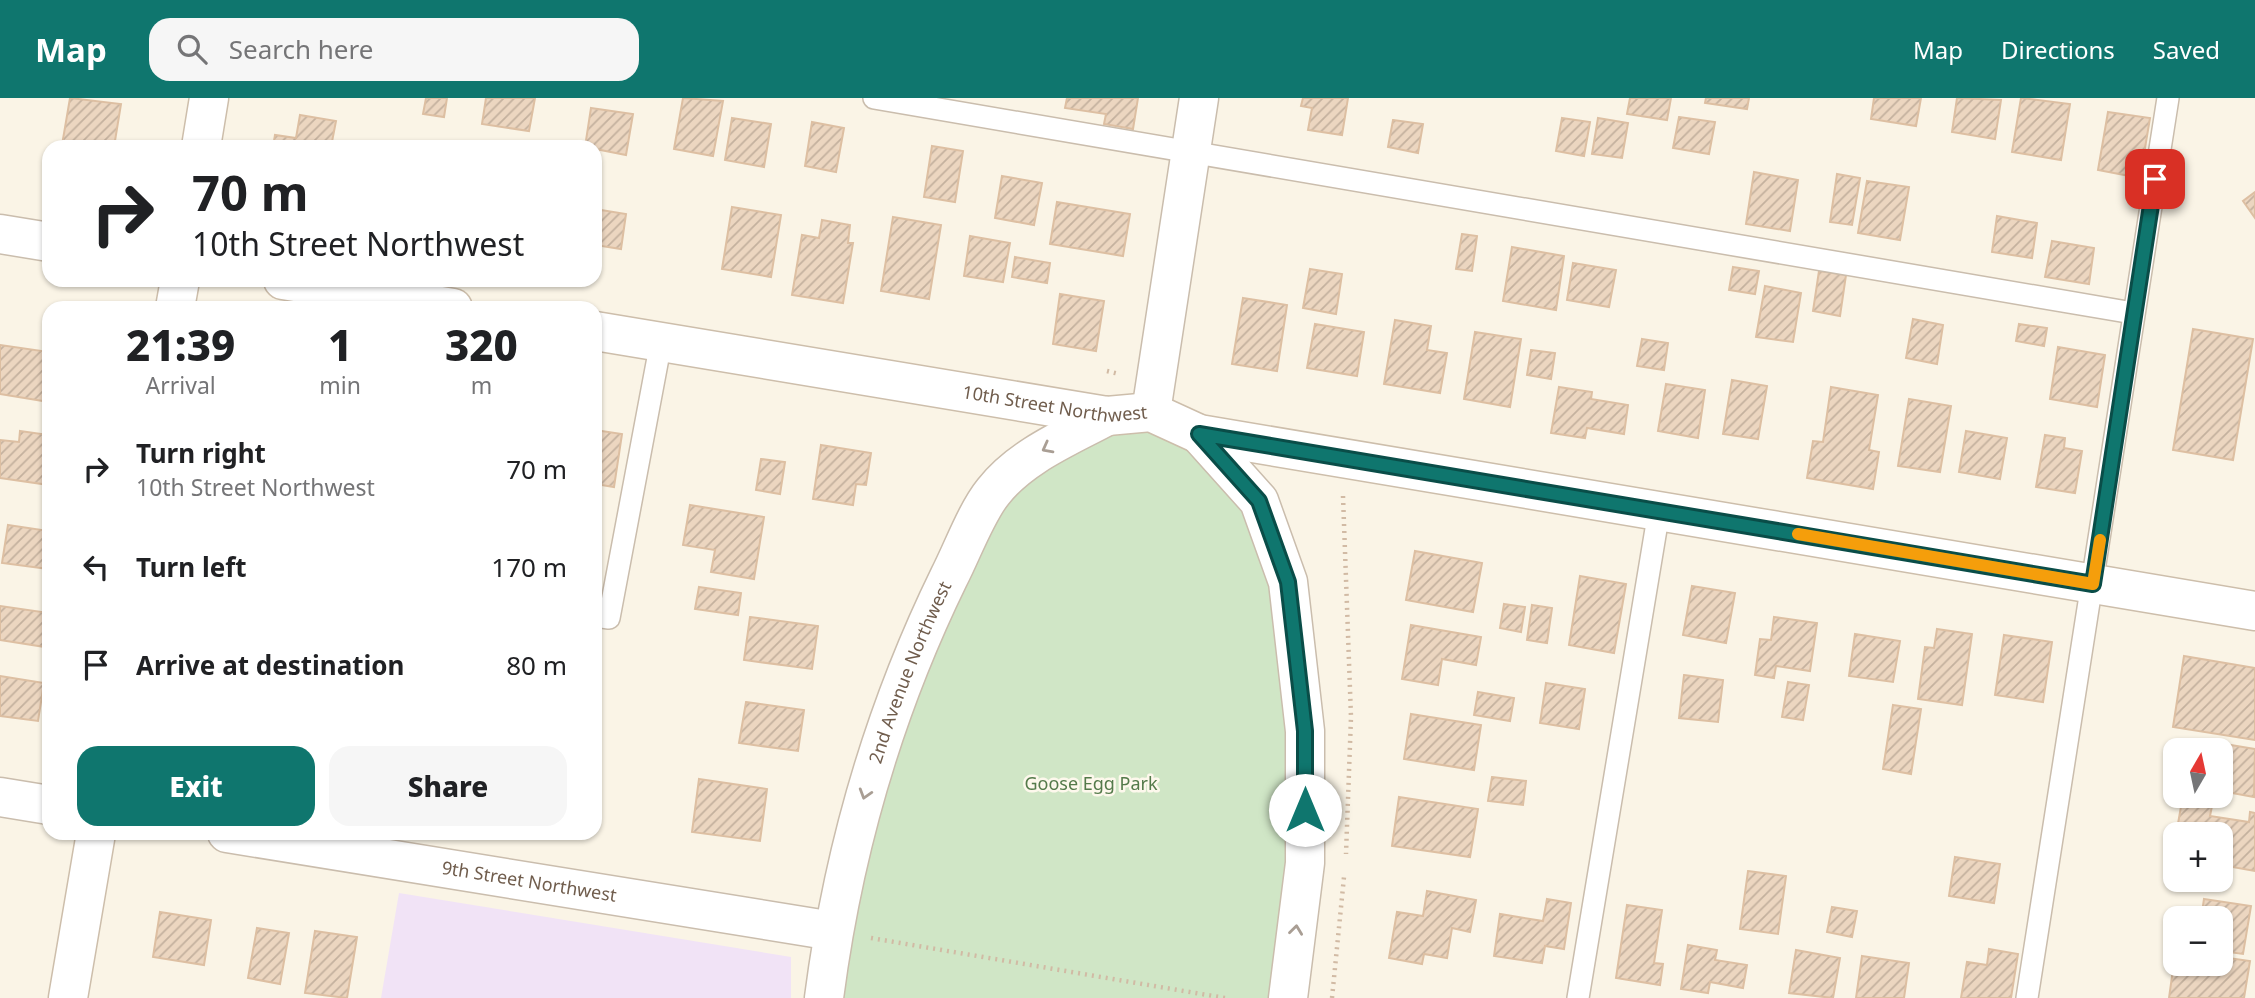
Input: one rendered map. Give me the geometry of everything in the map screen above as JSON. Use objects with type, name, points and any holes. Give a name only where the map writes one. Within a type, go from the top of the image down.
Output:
[{"type":"street","points":[[202,140],[209,98]]},
{"type":"street","points":[[1151,412],[1199,98]]},
{"type":"street","points":[[0,234],[42,241]]},
{"type":"street","points":[[326,287],[410,301]]},
{"type":"street","name":"10th Street Northwest","points":[[602,332],[1107,416],[1151,412],[1199,434],[2255,611]]},
{"type":"street","name":"2nd Avenue Northwest","points":[[824,998],[833,931],[857,822],[894,702],[923,632],[993,492],[1033,456],[1107,416]]},
{"type":"street","points":[[1199,434],[1259,501],[1288,582],[1305,731],[1305,863],[1288,998]]},
{"type":"street","points":[[0,797],[42,803]]},
{"type":"street","points":[[68,998],[95,840]]},
{"type":"street","name":"9th Street Northwest","points":[[270,840],[833,931]]},
{"type":"lane","points":[[874,98],[2133,313]]},
{"type":"lane","points":[[2027,998],[2168,98]]},
{"type":"lane","points":[[602,617],[609,618],[661,342]]},
{"type":"lane","points":[[1578,998],[1659,511]]},
{"type":"path","points":[[1332,998],[1342,906],[1351,717],[1343,496],[1345,458]]},
{"type":"path","points":[[833,931],[1225,998]]},
{"type":"shaded area","points":[[399,893],[791,957],[791,998],[381,998]]},
{"type":"green space","name":"Goose Egg Park","points":[[1107,416],[1199,434],[1288,582],[1288,998],[824,998],[833,931],[993,492]]},
{"type":"building","points":[[70,98],[121,104],[115,140],[63,140]]},
{"type":"building","points":[[426,98],[447,98],[444,117],[423,114]]},
{"type":"building","points":[[486,98],[535,98],[529,131],[482,124]]},
{"type":"building","points":[[683,98],[723,101],[713,156],[674,149]]},
{"type":"building","points":[[1067,98],[1138,98],[1133,129],[1104,124],[1106,114],[1065,108]]},
{"type":"building","points":[[1303,98],[1348,98],[1342,135],[1308,130],[1312,108],[1301,106]]},
{"type":"building","points":[[1630,98],[1671,98],[1667,120],[1627,114]]},
{"type":"building","points":[[1706,98],[1749,98],[1747,109],[1705,103]]},
{"type":"building","points":[[1874,98],[1921,98],[1916,126],[1871,119]]},
{"type":"building","points":[[1957,98],[2001,100],[1995,139],[1952,132]]},
{"type":"building","points":[[2021,98],[2070,104],[2061,160],[2012,152]]},
{"type":"building","points":[[591,108],[633,114],[626,155],[602,150],[602,140],[586,140]]},
{"type":"building","points":[[2108,112],[2150,118],[2140,178],[2098,170]]},
{"type":"building","points":[[300,115],[336,121],[332,140],[274,140],[275,135],[296,138]]},
{"type":"building","points":[[1679,117],[1715,122],[1709,154],[1673,148]]},
{"type":"building","points":[[732,118],[771,124],[764,167],[725,160]]},
{"type":"building","points":[[1562,118],[1590,122],[1584,156],[1556,151]]},
{"type":"building","points":[[1598,118],[1628,123],[1622,158],[1592,154]]},
{"type":"building","points":[[1393,120],[1423,124],[1418,153],[1388,147]]},
{"type":"building","points":[[812,122],[844,128],[836,172],[805,166]]},
{"type":"building","points":[[932,146],[963,151],[955,202],[924,197]]},
{"type":"building","points":[[1754,172],[1798,180],[1790,231],[1746,224]]},
{"type":"building","points":[[1837,174],[1860,178],[1852,225],[1830,222]]},
{"type":"building","points":[[1002,176],[1042,183],[1034,225],[995,218]]},
{"type":"building","points":[[1867,181],[1909,187],[1900,240],[1858,233]]},
{"type":"building","points":[[2255,192],[2255,218],[2243,201]]},
{"type":"building","points":[[1057,202],[1130,214],[1123,256],[1050,244]]},
{"type":"building","points":[[732,207],[781,215],[771,277],[722,269]]},
{"type":"building","points":[[602,210],[626,214],[621,249],[602,246]]},
{"type":"building","points":[[1997,216],[2037,223],[2032,258],[1992,252]]},
{"type":"building","points":[[893,217],[941,225],[929,299],[881,291]]},
{"type":"building","points":[[822,220],[850,225],[848,243],[853,243],[843,303],[792,295],[802,235],[819,238]]},
{"type":"building","points":[[1462,234],[1477,236],[1472,271],[1456,269]]},
{"type":"building","points":[[970,236],[1010,243],[1003,282],[964,276]]},
{"type":"building","points":[[2052,241],[2094,248],[2089,284],[2045,277]]},
{"type":"building","points":[[1512,247],[1564,256],[1556,310],[1503,301]]},
{"type":"building","points":[[1015,257],[1050,263],[1047,283],[1012,277]]},
{"type":"building","points":[[1573,263],[1616,270],[1609,307],[1567,300]]},
{"type":"building","points":[[1733,267],[1759,271],[1755,294],[1729,290]]},
{"type":"building","points":[[1310,269],[1342,274],[1336,314],[1303,308]]},
{"type":"building","points":[[1819,271],[1846,275],[1840,316],[1813,311]]},
{"type":"building","points":[[1765,286],[1801,293],[1793,342],[1756,337]]},
{"type":"building","points":[[1060,294],[1104,301],[1096,351],[1053,344]]},
{"type":"building","points":[[1243,298],[1287,305],[1277,371],[1232,364]]},
{"type":"building","points":[[1913,319],[1943,325],[1937,364],[1906,358]]},
{"type":"building","points":[[1395,320],[1431,326],[1427,350],[1447,353],[1440,393],[1384,384]]},
{"type":"building","points":[[1315,324],[1364,332],[1357,376],[1307,368]]},
{"type":"building","points":[[2019,324],[2047,328],[2044,346],[2016,341]]},
{"type":"building","points":[[2193,329],[2253,339],[2233,460],[2173,450]]},
{"type":"building","points":[[1475,332],[1521,339],[1510,407],[1464,399]]},
{"type":"building","points":[[1642,339],[1668,343],[1664,370],[1637,366]]},
{"type":"building","points":[[0,345],[42,351],[42,401],[0,394]]},
{"type":"building","points":[[2058,347],[2105,355],[2097,407],[2050,399]]},
{"type":"building","points":[[1531,350],[1555,353],[1551,379],[1527,375]]},
{"type":"building","points":[[1732,380],[1767,386],[1758,439],[1723,434]]},
{"type":"building","points":[[1666,384],[1705,390],[1698,438],[1658,431]]},
{"type":"building","points":[[1559,387],[1592,392],[1591,399],[1628,405],[1624,434],[1587,428],[1585,438],[1551,433]]},
{"type":"building","points":[[1831,387],[1878,395],[1869,450],[1879,452],[1873,489],[1807,478],[1813,441],[1823,442]]},
{"type":"building","points":[[1909,399],[1951,406],[1940,472],[1898,466]]},
{"type":"building","points":[[20,431],[42,434],[42,484],[0,478],[0,440],[19,442]]},
{"type":"building","points":[[602,431],[622,434],[614,487],[602,485]]},
{"type":"building","points":[[1966,431],[2007,438],[2000,479],[1959,472]]},
{"type":"building","points":[[2045,435],[2065,438],[2064,448],[2082,451],[2075,493],[2036,487]]},
{"type":"building","points":[[821,445],[871,453],[866,485],[856,484],[853,505],[813,499]]},
{"type":"building","points":[[761,459],[785,462],[780,494],[756,490]]},
{"type":"building","points":[[690,505],[764,517],[754,579],[711,572],[715,550],[683,545]]},
{"type":"building","points":[[8,525],[42,530],[42,568],[2,563]]},
{"type":"building","points":[[1415,551],[1482,563],[1473,612],[1406,600]]},
{"type":"building","points":[[1580,576],[1626,584],[1614,653],[1569,645]]},
{"type":"building","points":[[1692,586],[1735,593],[1726,643],[1683,635]]},
{"type":"building","points":[[699,587],[741,593],[738,615],[695,609]]},
{"type":"building","points":[[1504,604],[1525,607],[1521,632],[1500,628]]},
{"type":"building","points":[[1532,605],[1552,608],[1547,643],[1527,640]]},
{"type":"building","points":[[0,606],[42,612],[42,647],[0,640]]},
{"type":"building","points":[[750,617],[818,626],[812,669],[744,660]]},
{"type":"building","points":[[1774,617],[1817,623],[1810,671],[1776,666],[1774,678],[1755,675],[1760,639],[1771,640]]},
{"type":"building","points":[[1411,625],[1481,637],[1476,665],[1442,659],[1438,685],[1402,679]]},
{"type":"building","points":[[1937,629],[1972,634],[1962,705],[1918,699],[1925,647],[1934,648]]},
{"type":"building","points":[[1855,634],[1900,641],[1893,682],[1849,676]]},
{"type":"building","points":[[2004,635],[2052,642],[2043,702],[1995,695]]},
{"type":"building","points":[[2184,656],[2255,668],[2255,740],[2173,727]]},
{"type":"building","points":[[1684,675],[1723,680],[1718,722],[1679,718]]},
{"type":"building","points":[[0,676],[42,683],[38,721],[0,716]]},
{"type":"building","points":[[1788,682],[1809,685],[1803,720],[1782,717]]},
{"type":"building","points":[[1546,683],[1585,689],[1579,729],[1540,723]]},
{"type":"building","points":[[1478,692],[1514,698],[1510,721],[1474,715]]},
{"type":"building","points":[[746,702],[804,710],[798,751],[739,743]]},
{"type":"building","points":[[1893,705],[1921,709],[1911,774],[1883,769]]},
{"type":"building","points":[[1411,714],[1481,725],[1474,770],[1404,759]]},
{"type":"building","points":[[2233,745],[2255,749],[2254,797],[2233,793]]},
{"type":"building","points":[[1492,777],[1526,781],[1523,805],[1488,801]]},
{"type":"building","points":[[699,779],[767,789],[760,841],[692,832]]},
{"type":"building","points":[[1399,797],[1478,809],[1470,857],[1392,846]]},
{"type":"building","points":[[2181,808],[2212,808],[2210,816],[2249,822],[2250,812],[2255,813],[2255,871],[2233,867],[2233,822],[2178,822]]},
{"type":"building","points":[[1955,857],[2000,864],[1994,903],[1949,896]]},
{"type":"building","points":[[1748,871],[1786,876],[1778,934],[1740,929]]},
{"type":"building","points":[[1427,891],[1476,900],[1470,932],[1452,928],[1447,958],[1424,954],[1422,964],[1389,958],[1397,912],[1423,916]]},
{"type":"building","points":[[1547,899],[1571,903],[1564,949],[1545,946],[1542,963],[1494,956],[1500,914],[1543,921]]},
{"type":"building","points":[[2204,899],[2251,906],[2243,954],[2233,953],[2233,906],[2203,906]]},
{"type":"building","points":[[1627,905],[1662,910],[1654,963],[1663,964],[1660,985],[1616,978]]},
{"type":"building","points":[[1832,907],[1857,911],[1852,937],[1827,932]]},
{"type":"building","points":[[160,912],[211,920],[204,965],[153,957]]},
{"type":"building","points":[[257,928],[289,933],[280,984],[248,978]]},
{"type":"building","points":[[315,931],[357,937],[347,998],[305,993]]},
{"type":"building","points":[[1688,945],[1717,950],[1715,960],[1747,965],[1743,988],[1710,982],[1708,993],[1681,989]]},
{"type":"building","points":[[1989,949],[2018,954],[2011,998],[1961,998],[1967,962],[1987,965]]},
{"type":"building","points":[[1796,950],[1840,958],[1833,998],[1789,993]]},
{"type":"building","points":[[1862,956],[1909,963],[1904,998],[1856,998]]},
{"type":"building","points":[[2233,959],[2250,961],[2244,998],[2169,998],[2172,976],[2233,976]]},
{"type":"slow traffic","points":[[1798,534],[2093,584],[2100,540]]},
{"type":"route","points":[[1305,810],[1305,731],[1288,582],[1259,501],[1199,434],[2093,584],[2155,179]]}]
